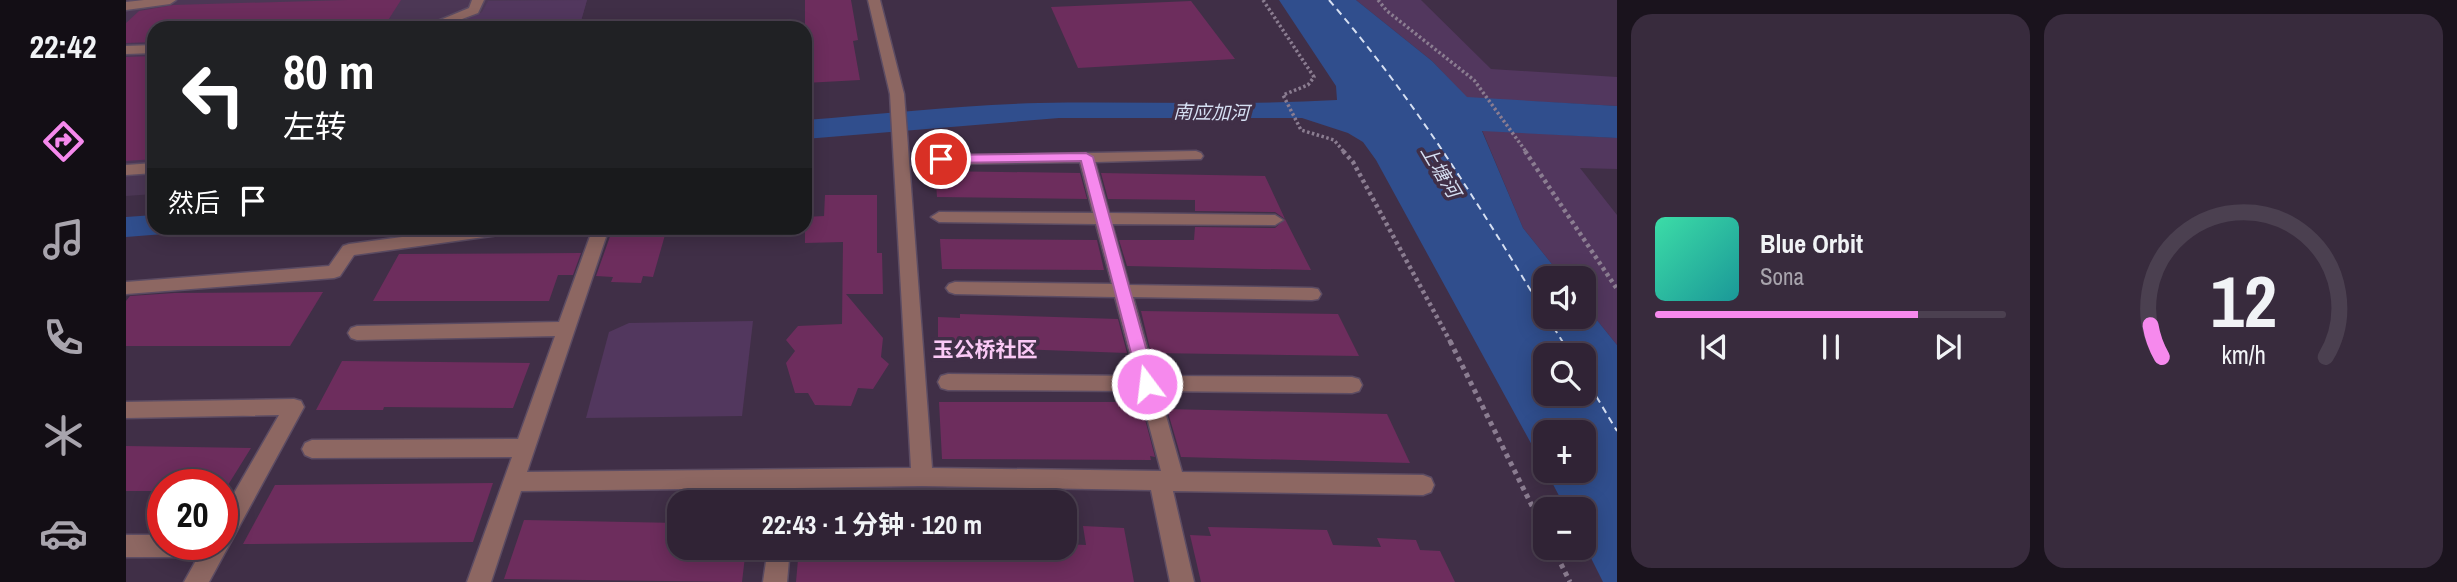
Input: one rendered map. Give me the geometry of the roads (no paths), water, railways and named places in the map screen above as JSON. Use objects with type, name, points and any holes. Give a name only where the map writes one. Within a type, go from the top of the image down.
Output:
[{"type":"street","points":[[126,6],[170,0]]},
{"type":"street","points":[[446,21],[474,10],[478,0]]},
{"type":"street","points":[[874,0],[897,94],[922,477]]},
{"type":"street","points":[[126,50],[147,49]]},
{"type":"street","points":[[941,159],[1196,156]]},
{"type":"street","points":[[1086,157],[1147,384],[1167,482],[1182,582]]},
{"type":"street","points":[[126,170],[147,168]]},
{"type":"street","points":[[939,216],[1275,220]]},
{"type":"street","points":[[126,288],[334,272],[349,250],[456,235]]},
{"type":"street","points":[[479,582],[599,235]]},
{"type":"street","points":[[955,288],[1312,293]]},
{"type":"street","points":[[357,333],[566,329]]},
{"type":"street","points":[[948,382],[1352,385]]},
{"type":"street","points":[[126,410],[294,407],[238,508]]},
{"type":"street","points":[[312,449],[525,448]]},
{"type":"street","points":[[514,482],[922,477],[1423,485]]},
{"type":"street","points":[[784,478],[784,490]]},
{"type":"street","points":[[126,546],[147,545]]},
{"type":"street","points":[[196,582],[209,560]]},
{"type":"street","points":[[775,582],[778,560]]},
{"type":"water","points":[[1279,0],[1356,0],[1432,61],[1467,97],[1617,106],[1617,138],[1482,131],[1523,228],[1553,266],[1533,266],[1533,329],[1596,329],[1596,319],[1617,345],[1617,582],[1603,582],[1592,560],[1596,560],[1596,497],[1560,497],[1552,483],[1596,483],[1596,420],[1533,420],[1533,447],[1376,160],[1363,142],[1348,133],[1302,118],[1059,118],[812,138],[812,119],[951,108],[1010,104],[1337,100],[1336,86]]},
{"type":"water","points":[[147,216],[147,235],[151,235],[126,237],[126,217]]},
{"type":"district","name":"玉公桥社区","points":[[985,350]]},
{"type":"water label","name":"南应加河","points":[[1211,112]]},
{"type":"water label","name":"上塘河","points":[[1441,171]]}]
